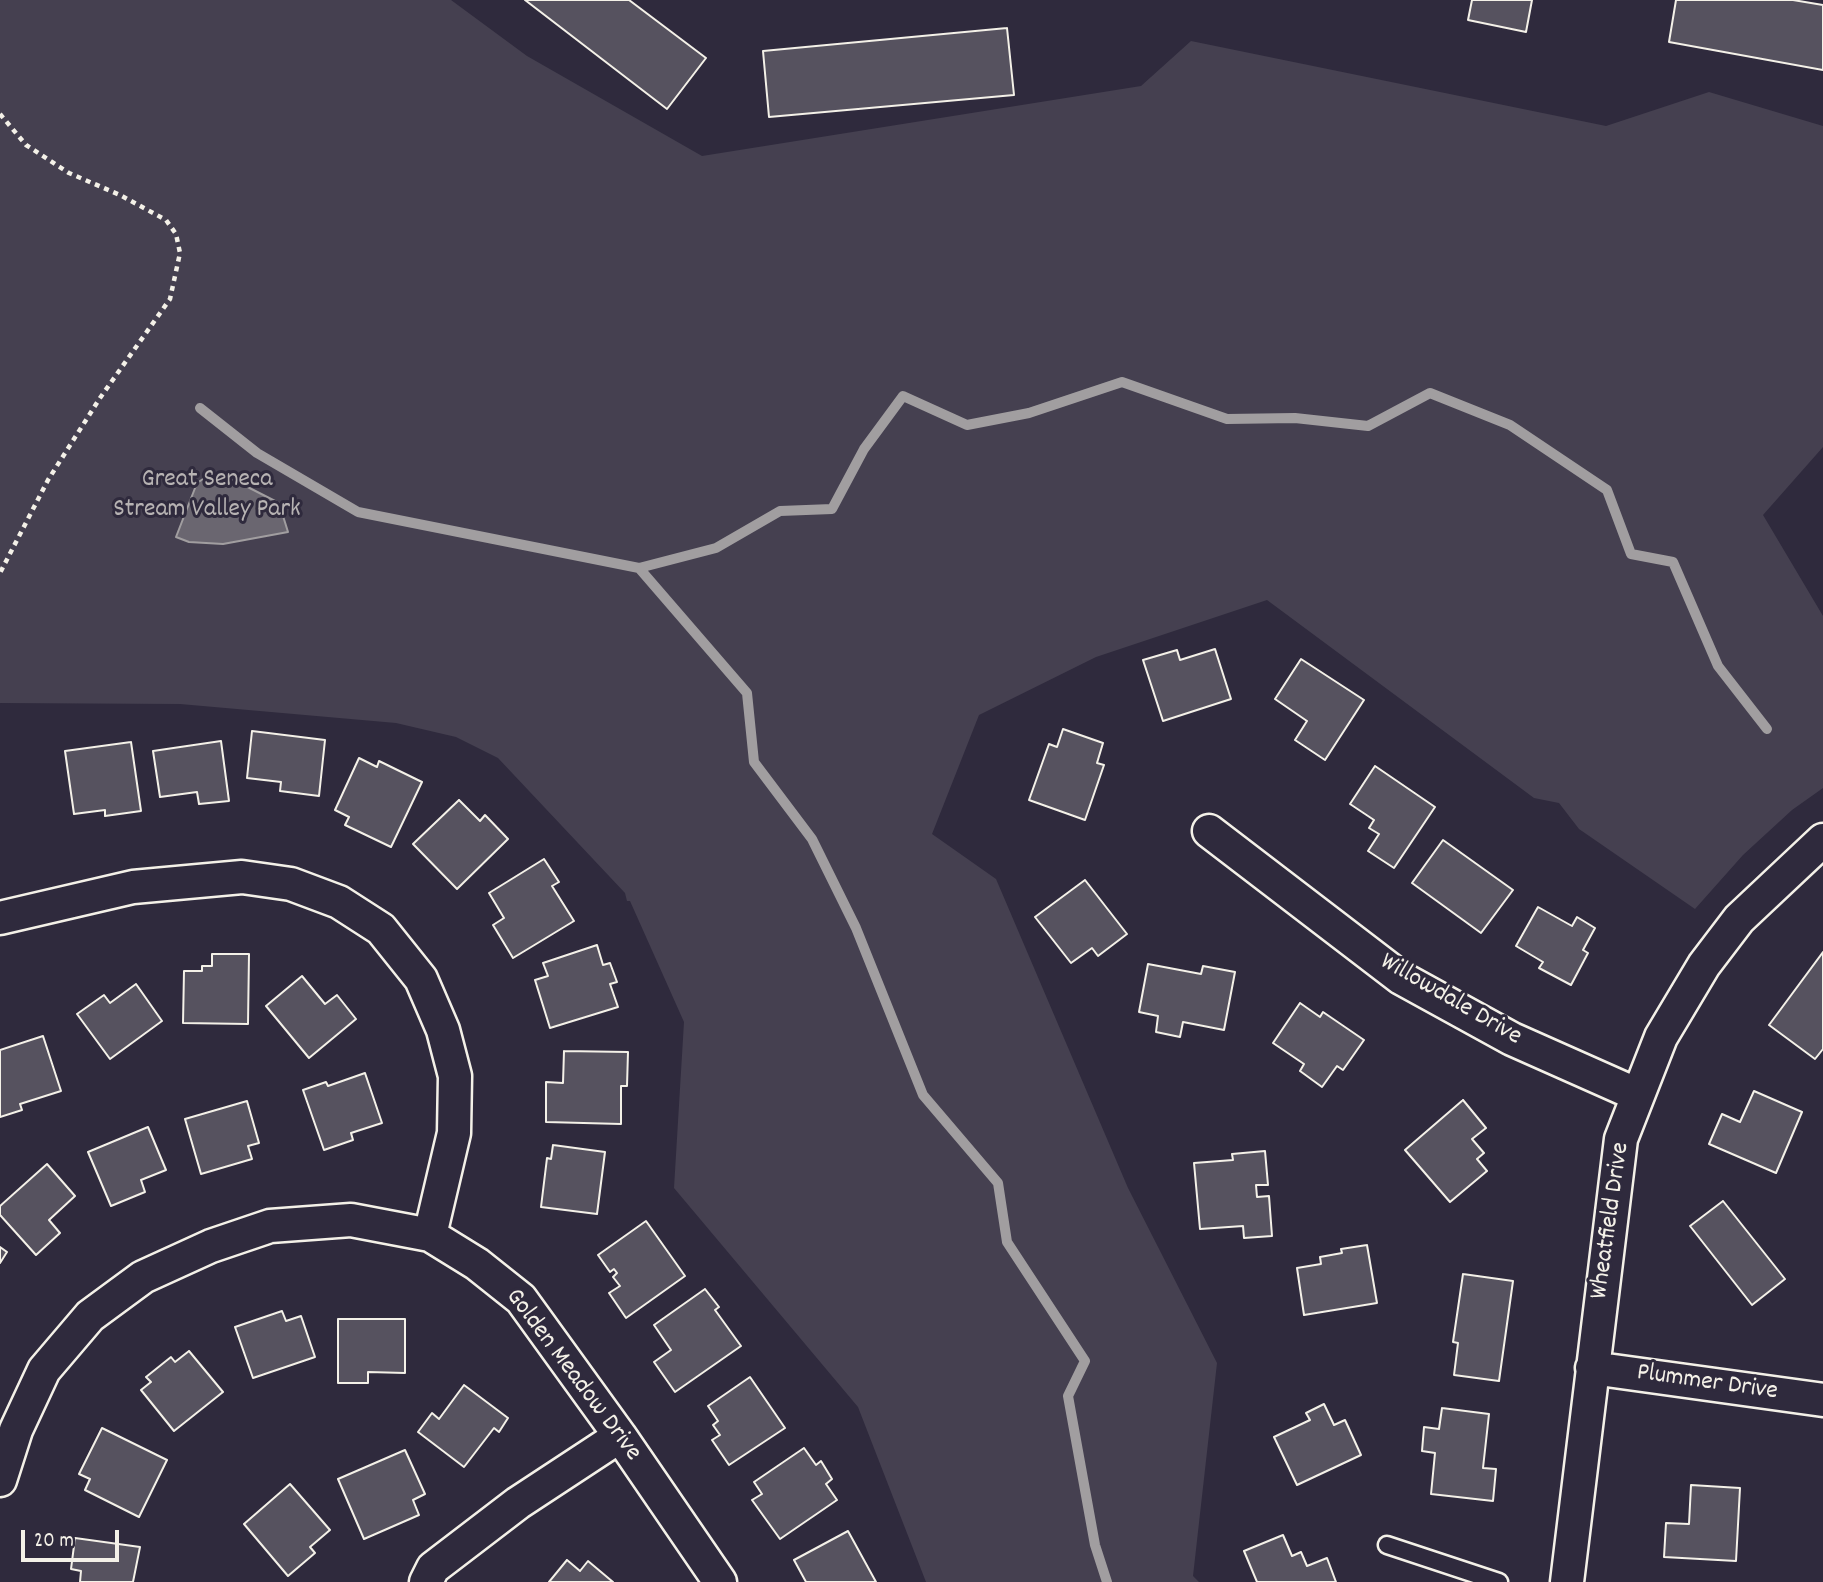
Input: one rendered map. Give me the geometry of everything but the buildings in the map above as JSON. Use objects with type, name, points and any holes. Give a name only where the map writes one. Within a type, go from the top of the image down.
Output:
[{"type":"street","name":"Willowdale Drive","points":[[1209,831],[1401,978],[1512,1039],[1638,1095]]},
{"type":"street","name":"Wheatfield Drive","points":[[1567,1582],[1621,1139],[1661,1037],[1704,965],[1739,919],[1823,840]]},
{"type":"street","points":[[0,918],[134,887],[242,877],[291,884],[339,902],[381,929],[421,979],[443,1030],[456,1076],[454,1133],[429,1235]]},
{"type":"street","name":"Golden Meadow Drive","points":[[0,1480],[16,1430],[44,1370],[90,1316],[143,1277],[211,1245],[270,1226],[351,1220],[429,1235],[477,1264],[521,1299],[620,1436],[720,1582]]},
{"type":"street","name":"Plummer Drive","points":[[1592,1368],[1823,1400]]},
{"type":"street","points":[[426,1582],[433,1568],[518,1503],[620,1436]]},
{"type":"lane","points":[[1387,1545],[1499,1582]]},
{"type":"path","points":[[0,114],[26,145],[69,173],[120,195],[166,220],[176,234],[180,253],[170,299],[100,398],[48,480],[0,573]]},
{"type":"green space","name":"Great Seneca Stream Valley Park","points":[[0,0],[451,0],[527,56],[702,156],[1141,86],[1191,41],[1606,126],[1709,92],[1823,126],[1823,447],[1763,515],[1823,616],[1823,788],[1792,810],[1743,855],[1695,909],[1579,829],[1559,803],[1534,798],[1267,600],[1096,657],[979,715],[932,834],[996,879],[1128,1188],[1217,1363],[1193,1576],[1199,1582],[926,1582],[858,1407],[674,1188],[684,1022],[630,901],[627,901],[625,893],[498,758],[456,737],[396,723],[180,704],[0,703]]},
{"type":"shaded area","points":[[209,475],[228,477],[279,503],[288,532],[223,544],[189,542],[176,537],[197,483]]},
{"type":"waterway","points":[[639,568],[716,548],[780,511],[832,509],[864,449],[903,396],[967,425],[1029,413],[1122,382],[1227,419],[1295,418],[1368,426],[1430,393],[1510,425],[1607,490],[1631,554],[1673,562],[1718,666],[1767,729]]},
{"type":"waterway","points":[[200,408],[257,453],[358,512],[639,568],[747,693],[754,762],[812,839],[856,928],[923,1095],[998,1183],[1007,1242],[1085,1361],[1068,1396],[1095,1545],[1107,1582]]}]
